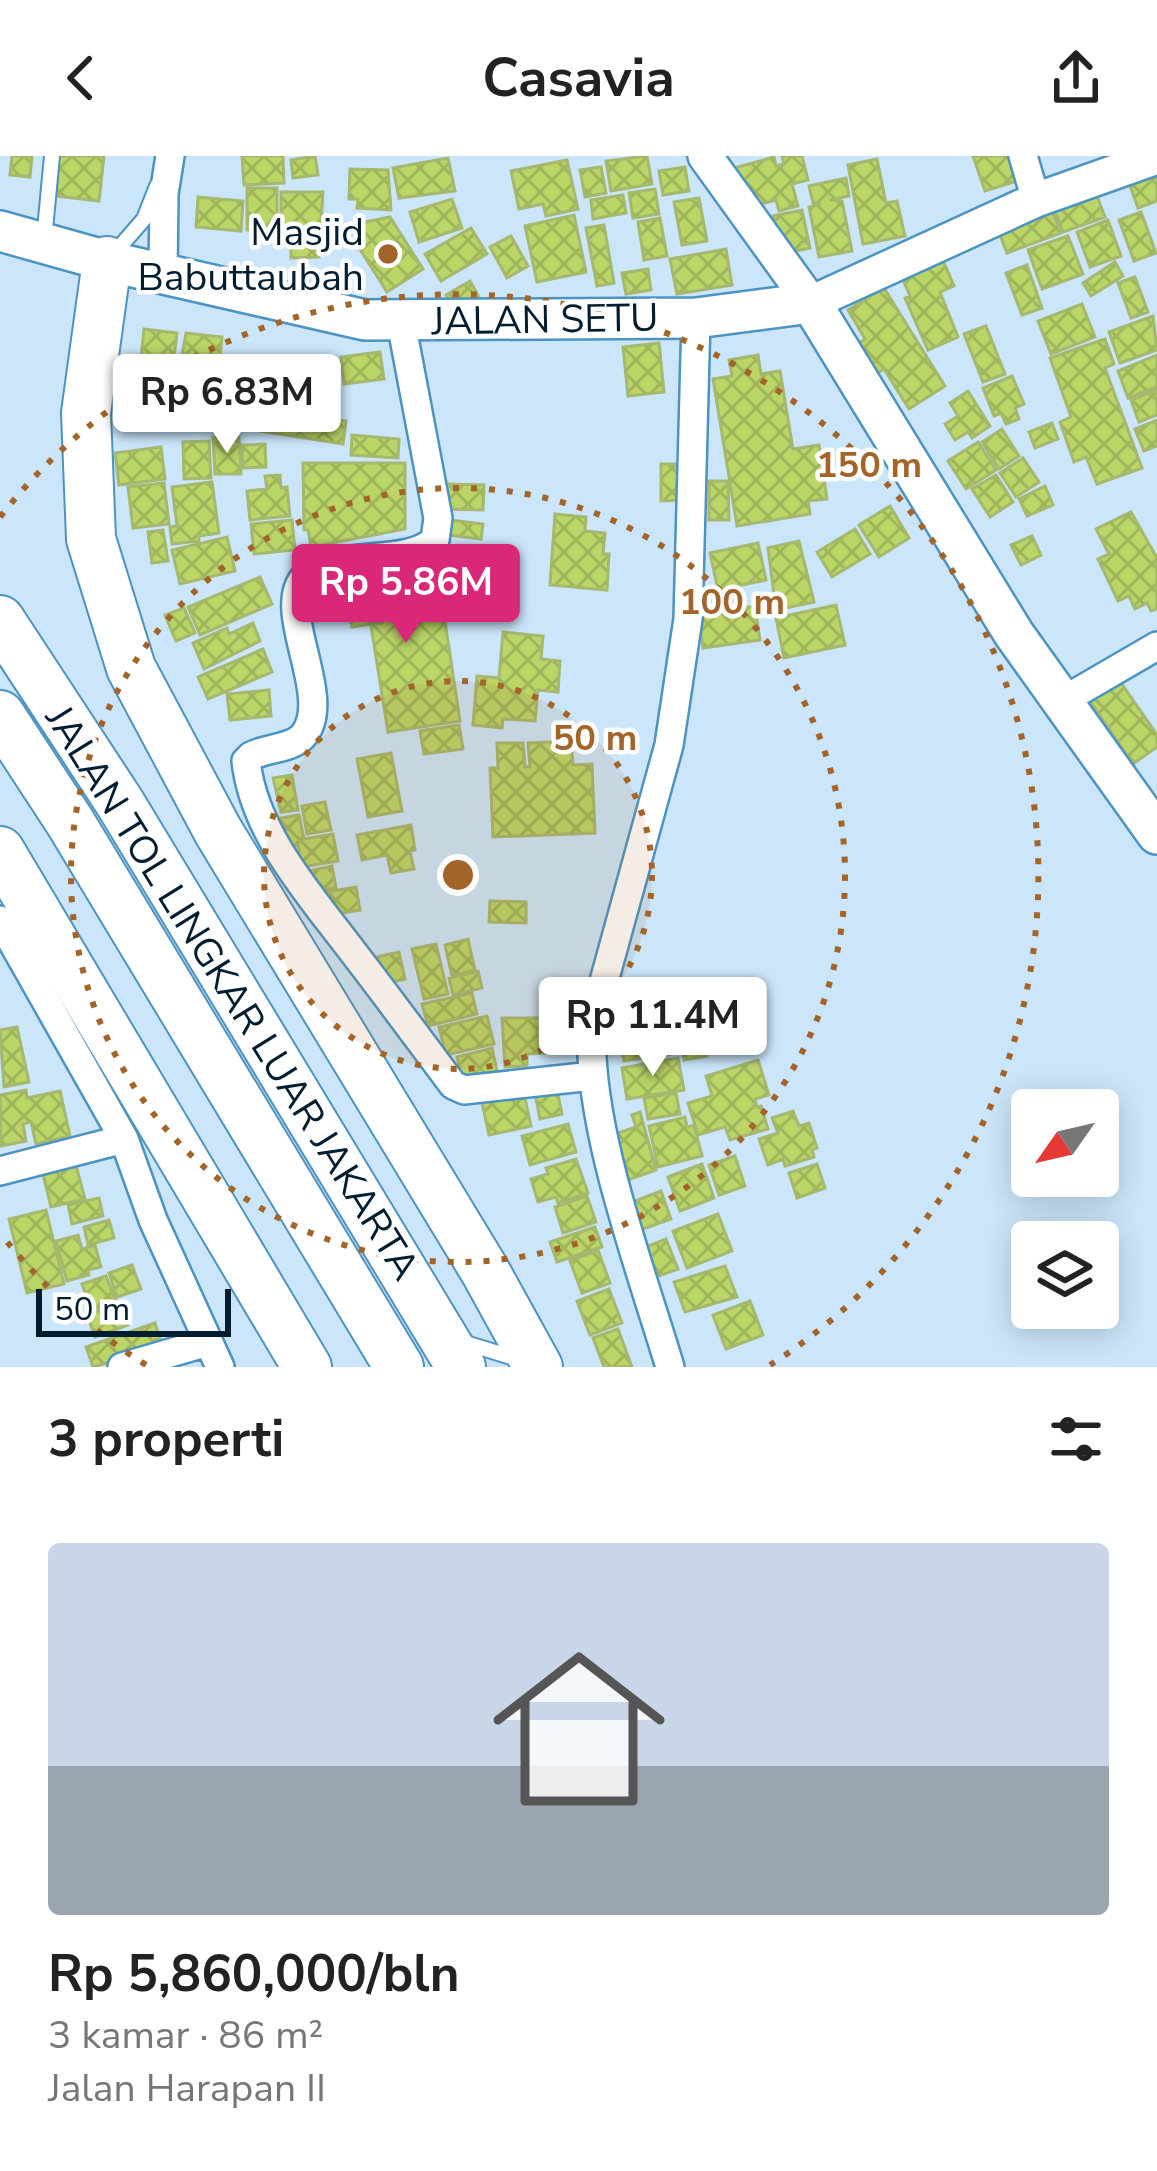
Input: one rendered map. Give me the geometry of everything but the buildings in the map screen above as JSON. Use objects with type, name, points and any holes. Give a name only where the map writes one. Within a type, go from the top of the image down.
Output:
[{"type":"highway","points":[[107,262],[86,413],[91,538],[130,668],[218,831],[485,1271],[537,1366]]},
{"type":"highway","name":"JALAN TOL LINGKAR LUAR JAKARTA","points":[[0,620],[120,803],[452,1352]]},
{"type":"highway","name":"JALAN TOL LINGKAR LUAR JAKARTA","points":[[0,715],[82,842],[399,1367]]},
{"type":"highway","points":[[0,851],[308,1367]]},
{"type":"main road","name":"JALAN SETU","points":[[0,232],[341,318],[401,322],[696,318],[812,303]]},
{"type":"main road","points":[[812,303],[1014,634],[1157,834]]},
{"type":"street","points":[[164,275],[164,194],[172,156]]},
{"type":"street","points":[[705,156],[812,303],[1036,200],[1157,157]]},
{"type":"street","points":[[1023,156],[1036,200]]},
{"type":"street","points":[[670,1367],[608,1151],[592,1076],[592,1025],[669,745],[688,619],[696,318]]},
{"type":"street","points":[[401,322],[438,531],[430,545],[318,568],[298,586],[296,603],[314,713],[305,734],[294,743],[262,751],[246,761],[258,809],[297,877],[453,1085],[464,1090],[592,1076]]},
{"type":"street","points":[[1064,700],[1157,646]]},
{"type":"street","points":[[0,920],[12,963],[124,1139],[154,1220],[214,1354],[122,1367]]},
{"type":"street","points":[[0,1171],[124,1139]]},
{"type":"lane","points":[[44,243],[52,156]]},
{"type":"lane","points":[[107,262],[143,219],[172,156]]},
{"type":"lane","points":[[452,1352],[537,1366]]},
{"type":"place","name":"Masjid Babuttaubah","points":[[388,254]]}]
